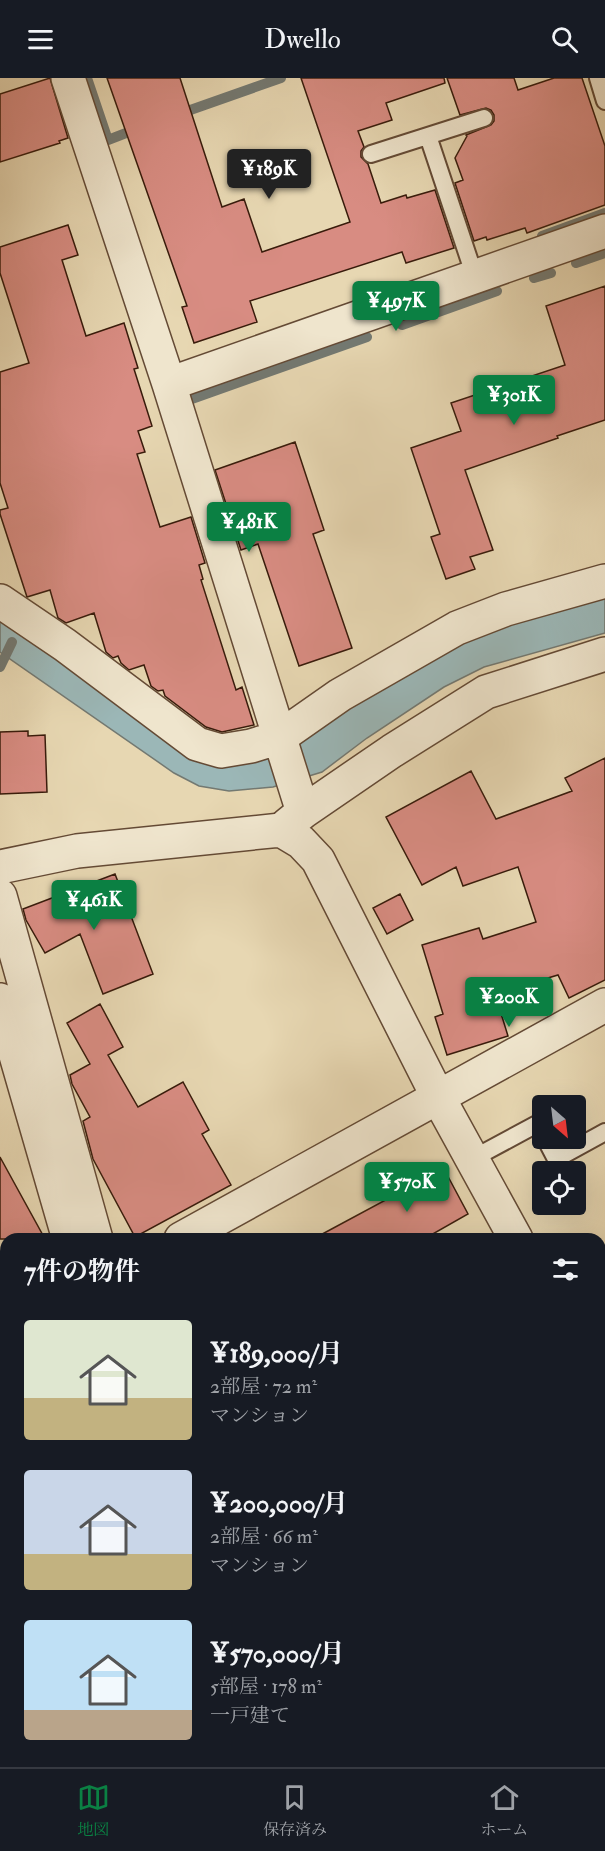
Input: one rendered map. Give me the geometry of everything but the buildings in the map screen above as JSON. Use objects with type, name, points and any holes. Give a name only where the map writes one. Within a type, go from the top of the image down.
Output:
[{"type":"street","points":[[68,78],[170,384],[282,742],[293,810],[301,842],[318,860],[438,1097],[513,1233]]},
{"type":"street","points":[[170,384],[605,231]]},
{"type":"street","points":[[0,601],[65,645],[196,744],[220,751],[282,742],[340,695],[457,628],[506,609],[605,581]]},
{"type":"street","points":[[0,867],[293,810],[486,692],[605,654]]},
{"type":"street","points":[[0,896],[94,1233]]},
{"type":"street","points":[[0,1000],[12,1089],[67,1233]]},
{"type":"street","points":[[192,1233],[605,1005]]},
{"type":"lane","points":[[598,78],[605,100]]},
{"type":"lane","points":[[371,154],[484,118]]},
{"type":"lane","points":[[428,136],[475,277]]},
{"type":"lane","points":[[472,1159],[532,1127]]},
{"type":"lane","points":[[586,1142],[605,1131]]},
{"type":"lane","points":[[551,1149],[556,1159],[574,1149]]},
{"type":"water","points":[[605,593],[605,633],[484,667],[444,687],[367,738],[322,772],[273,787],[229,791],[199,786],[174,773],[0,652],[0,617],[197,756],[266,757],[303,741],[350,706],[461,640]]},
{"type":"waterway","points":[[87,78],[108,140],[139,128]]},
{"type":"waterway","points":[[179,114],[281,78]]},
{"type":"waterway","points":[[542,236],[605,213]]},
{"type":"waterway","points":[[576,263],[605,253]]},
{"type":"waterway","points":[[534,278],[551,273]]},
{"type":"waterway","points":[[402,325],[497,291]]},
{"type":"waterway","points":[[189,400],[367,337]]},
{"type":"waterway","points":[[0,667],[12,642]]}]
